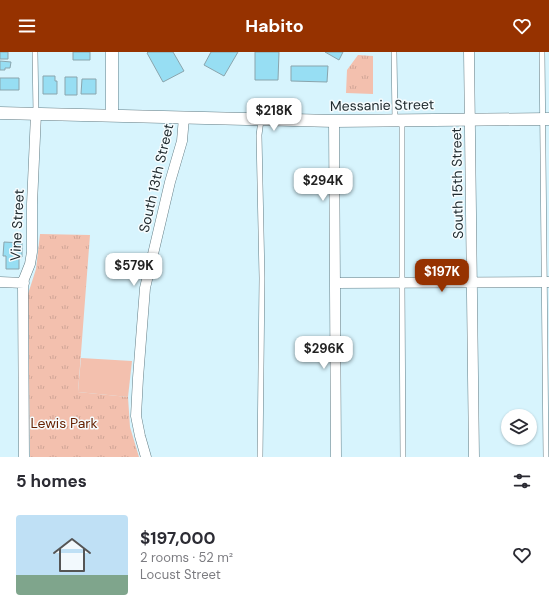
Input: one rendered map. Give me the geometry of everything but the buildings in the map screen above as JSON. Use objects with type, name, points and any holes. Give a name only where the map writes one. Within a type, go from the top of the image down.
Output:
[{"type":"street","points":[[112,52],[112,115]]},
{"type":"street","name":"South 15th Street","points":[[469,52],[474,457]]},
{"type":"street","name":"Messanie Street","points":[[0,113],[334,121],[546,118]]},
{"type":"street","name":"Vine Street","points":[[24,457],[24,283],[32,252],[36,114]]},
{"type":"street","name":"South 13th Street","points":[[146,457],[136,416],[145,288],[170,182],[182,141],[184,117]]},
{"type":"street","points":[[334,121],[336,457]]},
{"type":"street","points":[[0,282],[24,283]]},
{"type":"street","points":[[335,283],[547,282]]},
{"type":"lane","points":[[35,52],[36,114]]},
{"type":"lane","points":[[394,52],[399,120],[403,457]]},
{"type":"lane","points":[[542,52],[546,118],[546,457]]},
{"type":"lane","points":[[260,457],[262,278],[259,135],[261,120]]},
{"type":"green space","points":[[358,55],[373,56],[373,94],[346,93],[347,70]]},
{"type":"green space","name":"Lewis Park","points":[[40,234],[90,235],[78,392],[128,397],[130,427],[139,457],[30,457],[28,294],[36,269]]},
{"type":"green space","points":[[81,358],[132,361],[128,397],[78,392]]}]
